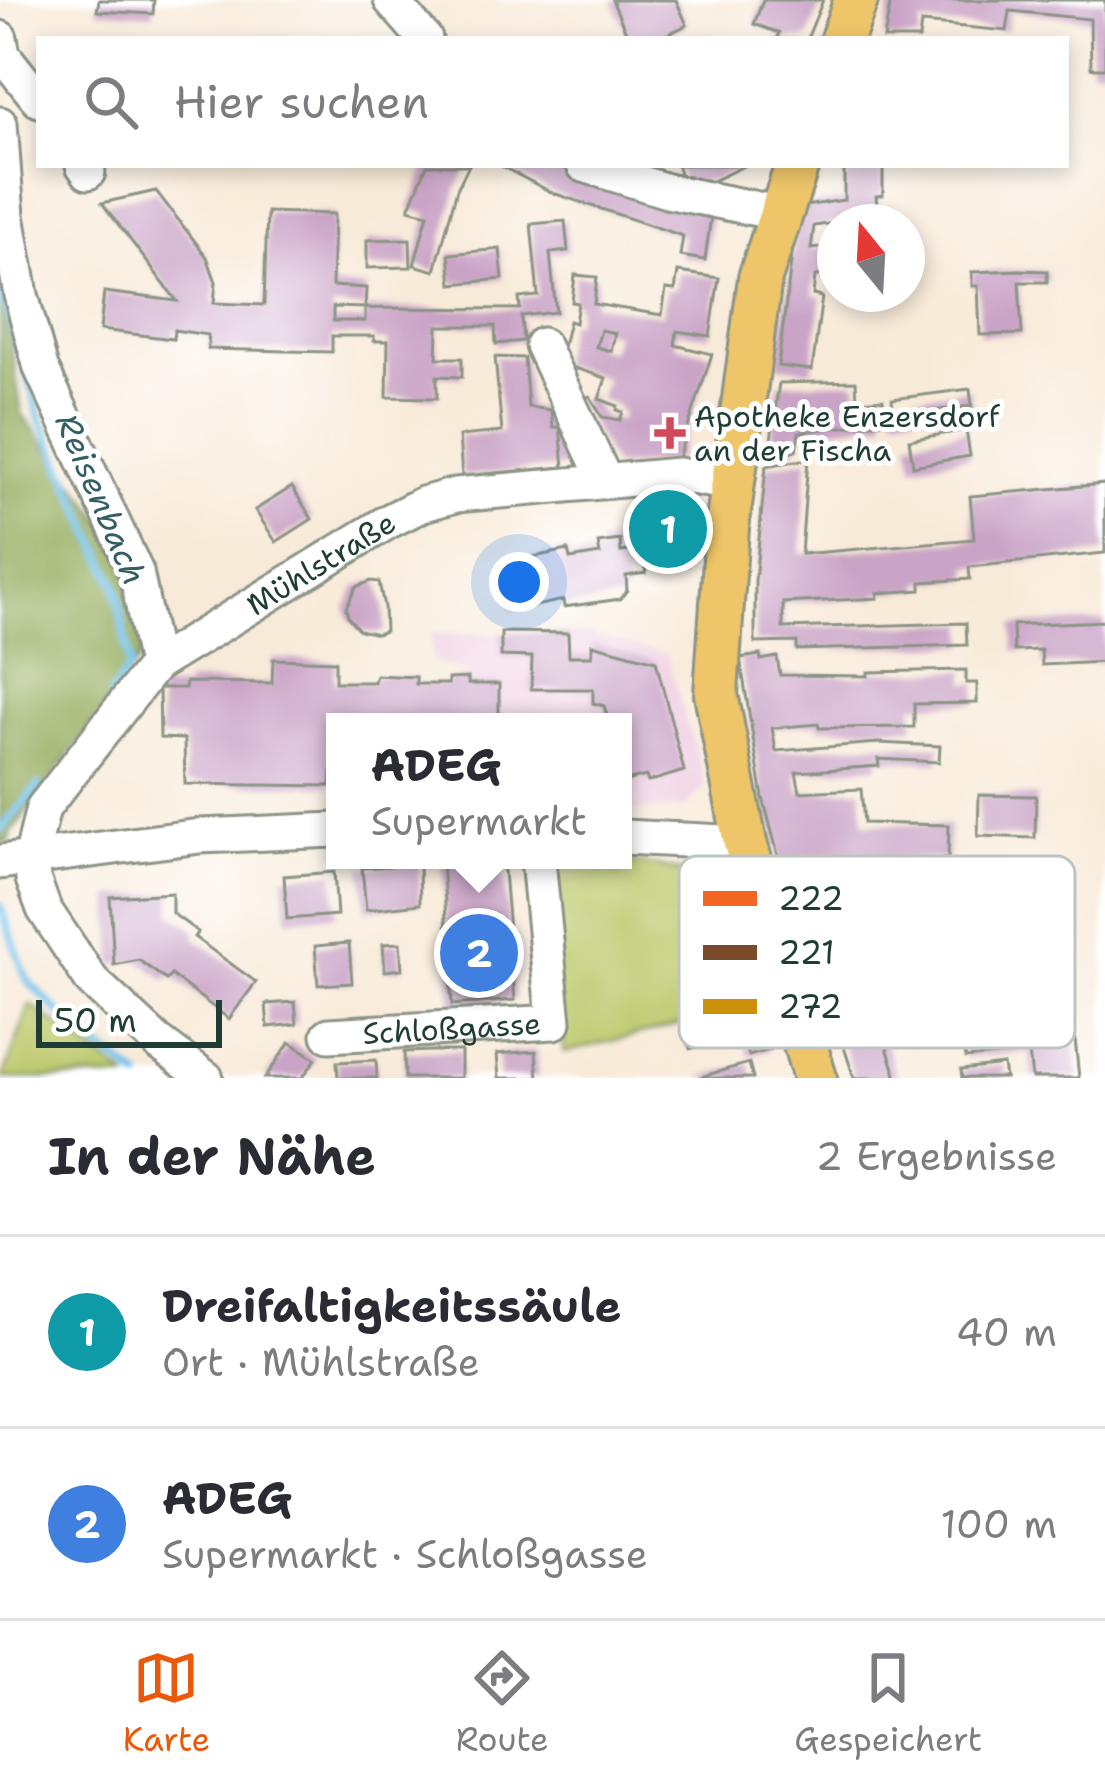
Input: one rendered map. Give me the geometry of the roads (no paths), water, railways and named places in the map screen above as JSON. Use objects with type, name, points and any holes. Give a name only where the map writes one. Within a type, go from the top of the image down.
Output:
[{"type":"main road","points":[[843,36],[856,0]]},
{"type":"main road","points":[[749,856],[716,694],[718,638],[760,278],[796,168]]},
{"type":"main road","points":[[805,1048],[814,1078]]},
{"type":"street","points":[[391,0],[421,36]]},
{"type":"street","points":[[1,55],[36,96]]},
{"type":"street","points":[[0,124],[14,256],[41,368],[136,572],[155,665]]},
{"type":"street","points":[[594,168],[667,191],[778,213]]},
{"type":"street","points":[[542,345],[605,480]]},
{"type":"street","name":"Mühlstraße","points":[[14,861],[43,808],[155,665],[388,521],[456,495],[678,475],[733,484]]},
{"type":"street","points":[[14,861],[200,836],[326,830]]},
{"type":"street","points":[[632,837],[745,843]]},
{"type":"street","points":[[14,861],[33,879],[44,910],[92,981],[158,1042],[206,1078]]},
{"type":"street","name":"Schloßgasse","points":[[329,1035],[554,1022],[539,869]]},
{"type":"waterway","name":"Reisenbach","points":[[0,289],[21,355]]},
{"type":"waterway","name":"Reisenbach","points":[[27,375],[40,418],[116,585],[130,666],[111,695]]},
{"type":"waterway","name":"Reisenbach","points":[[0,830],[39,786]]},
{"type":"waterway","name":"Reisenbach","points":[[0,905],[27,980],[80,1033],[140,1078]]},
{"type":"place","name":"Apotheke Enzersdorf an der Fischa","points":[[670,433]]},
{"type":"place","name":"Dreifaltigkeitssäule","points":[[668,529]]},
{"type":"place","name":"ADEG","points":[[479,953]]}]
